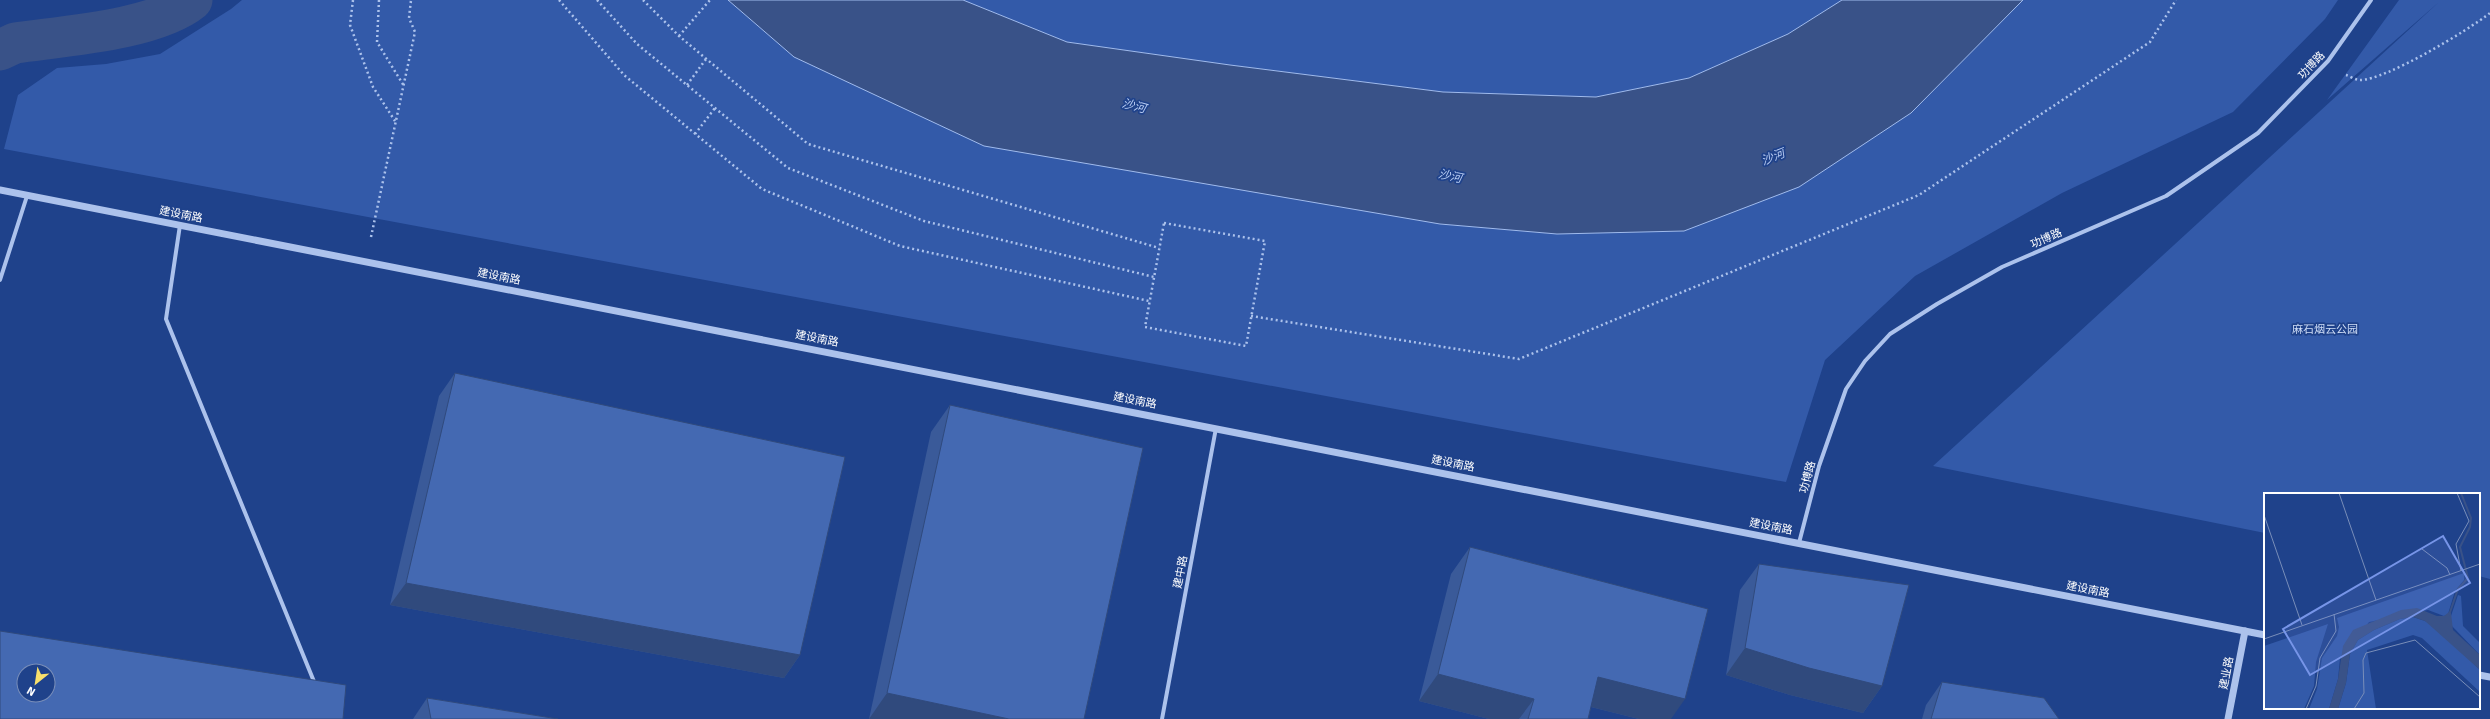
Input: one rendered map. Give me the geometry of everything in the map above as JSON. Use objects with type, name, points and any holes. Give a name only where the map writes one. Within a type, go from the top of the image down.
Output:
[{"type":"street","name":"功博路","points":[[1800,543],[1819,466],[1846,389],[1865,361],[1890,334],[1937,304],[2002,267],[2166,196],[2258,133],[2328,61],[2371,0]]},
{"type":"street","name":"建设南路","points":[[0,190],[1216,427],[2264,635]]},
{"type":"street","points":[[0,280],[27,196]]},
{"type":"street","points":[[180,225],[166,319],[318,690]]},
{"type":"street","name":"建中路","points":[[1162,719],[1216,427]]},
{"type":"street","name":"建业路","points":[[2228,719],[2245,631]]},
{"type":"street","points":[[2480,675],[2490,677]]},
{"type":"path","points":[[353,0],[350,25],[373,87],[396,121]]},
{"type":"path","points":[[379,0],[377,42],[404,86]]},
{"type":"path","points":[[366,261],[415,32],[409,18],[411,0]]},
{"type":"path","points":[[559,0],[624,76],[762,189],[900,246],[1149,301]]},
{"type":"path","points":[[596,0],[637,44],[788,168],[917,218],[1154,276]]},
{"type":"path","points":[[644,0],[679,36],[808,144],[1159,248]]},
{"type":"path","points":[[679,36],[710,0]]},
{"type":"path","points":[[1252,316],[1518,360],[1919,195],[2150,42],[2176,0]]},
{"type":"path","points":[[2328,61],[2338,72],[2359,80],[2387,74],[2446,42],[2490,13]]},
{"type":"path","points":[[687,85],[706,59]]},
{"type":"path","points":[[695,134],[715,108]]},
{"type":"path","points":[[1164,223],[1265,242],[1246,346],[1145,327],[1159,248],[1164,223]]},
{"type":"green space","points":[[242,0],[728,0],[794,57],[1440,224],[1557,234],[1684,231],[1911,113],[2023,0],[2338,0],[2325,19],[2233,112],[2062,193],[1915,276],[1825,360],[1786,482],[4,149],[18,95],[57,68],[106,64],[160,54],[231,9]]},
{"type":"green space","points":[[963,0],[1842,0],[1788,34],[1689,78],[1596,97],[1443,92],[1230,65],[1067,42]]},
{"type":"green space","name":"麻石烟云公园","points":[[2399,0],[2490,0],[2490,579],[2480,576],[2480,493],[2264,493],[2264,533],[1933,466],[2439,2],[2327,100]]},
{"type":"water","name":"沙河","points":[[728,0],[963,0],[1067,42],[1230,65],[1443,92],[1596,97],[1689,78],[1788,34],[1842,0],[2023,0],[1911,113],[1799,187],[1684,231],[1557,234],[1440,224],[984,146],[794,57]]},
{"type":"building","points":[[455,373],[845,457],[800,655],[406,583]]},
{"type":"building","points":[[950,405],[1143,448],[1084,719],[1009,719],[887,693]]},
{"type":"building","points":[[1470,547],[1708,609],[1685,699],[1598,677],[1588,719],[1528,719],[1534,699],[1438,674]]},
{"type":"building","points":[[1759,564],[1909,585],[1882,686],[1809,668],[1745,648]]},
{"type":"building","points":[[0,631],[346,685],[343,719],[0,719]]},
{"type":"building","points":[[1942,682],[2044,698],[2059,719],[1931,719]]},
{"type":"building","points":[[427,698],[558,719],[431,719]]},
{"type":"waterway","points":[[0,50],[15,43],[82,34],[132,25],[176,10],[192,0]]}]
